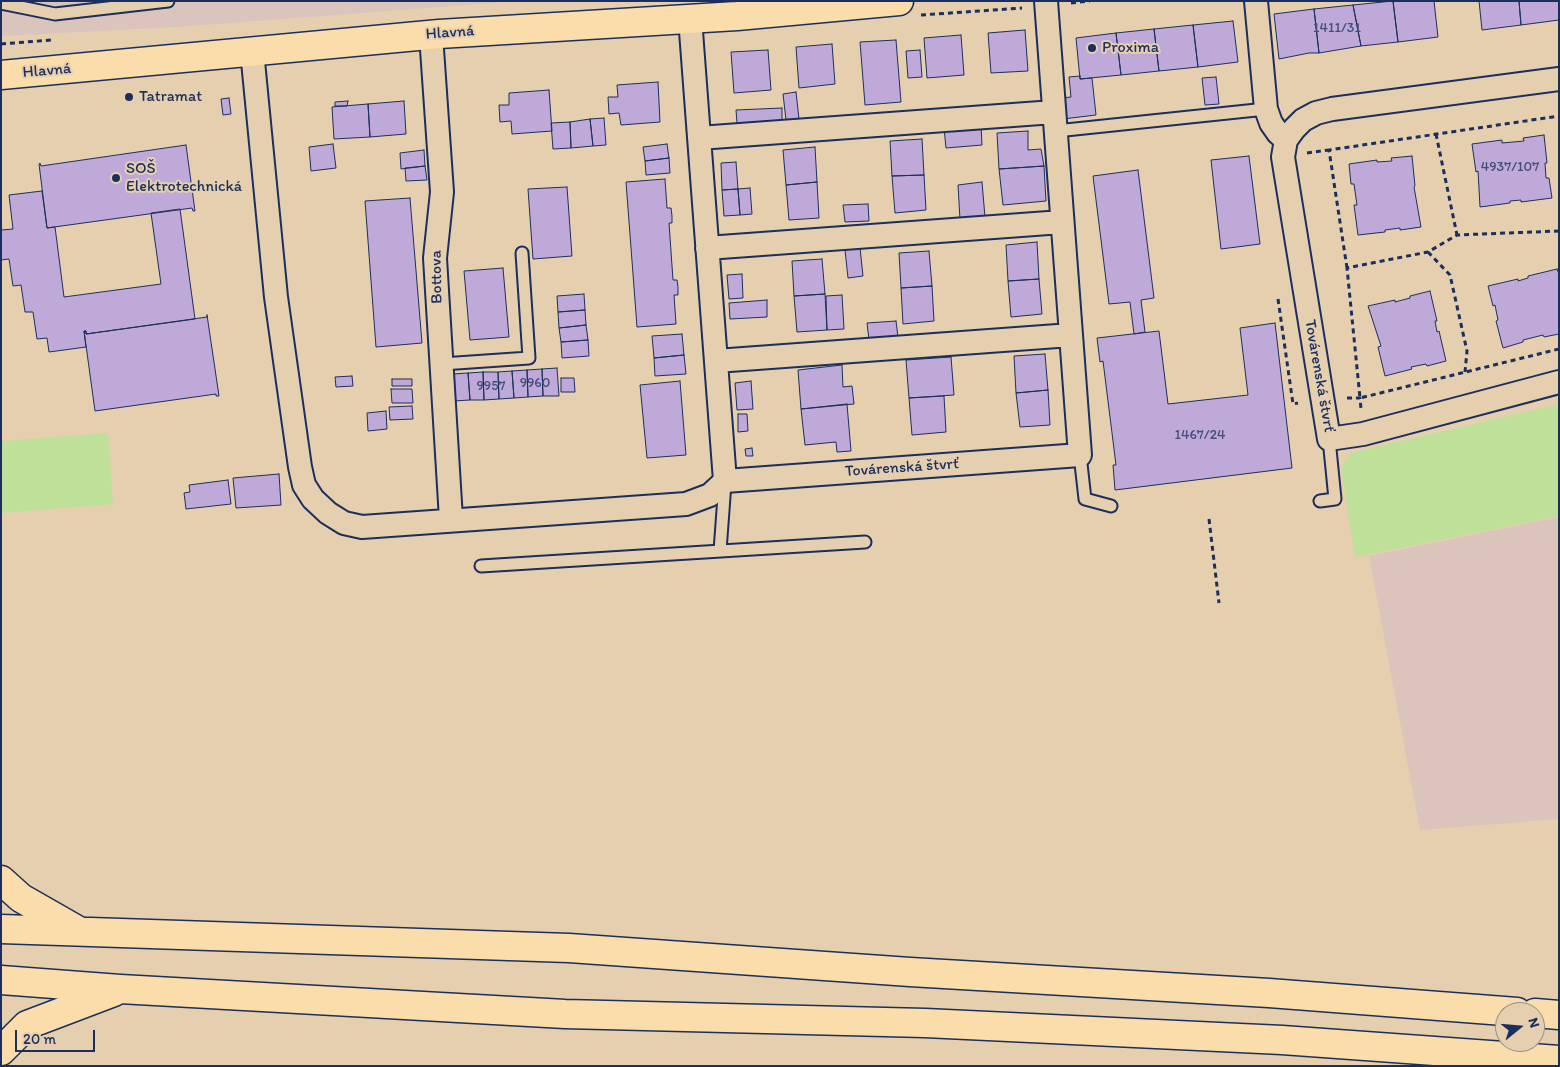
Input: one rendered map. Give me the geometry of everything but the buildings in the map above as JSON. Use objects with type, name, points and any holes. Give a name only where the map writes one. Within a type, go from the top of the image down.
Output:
[{"type":"main road","name":"Hlavná","points":[[1,75],[431,35],[737,16],[899,1]]},
{"type":"main road","points":[[1,880],[21,898],[80,932]]},
{"type":"main road","points":[[1,929],[569,948],[901,971],[1270,993],[1495,1010]]},
{"type":"main road","points":[[1,980],[120,989],[565,1014],[925,1022],[1282,1040],[1559,1060]]},
{"type":"main road","points":[[1,1051],[27,1026],[120,989]]},
{"type":"main road","points":[[1545,1014],[1559,1015]]},
{"type":"street","points":[[1046,1],[1080,455]]},
{"type":"street","points":[[1256,1],[1266,109],[1271,123],[1286,140],[1303,120],[1332,108],[1559,79]]},
{"type":"street","points":[[252,52],[276,297],[300,467],[304,485],[312,500],[344,523],[362,526],[686,504],[710,495],[725,481],[690,18]]},
{"type":"street","name":"Bottova","points":[[431,35],[442,192],[435,258],[452,519]]},
{"type":"street","points":[[700,138],[1055,122]]},
{"type":"street","name":"Továrenská štvrť","points":[[1286,140],[1284,157],[1328,439],[1363,434],[1559,382]]},
{"type":"street","points":[[707,248],[1062,222]]},
{"type":"street","points":[[716,361],[1070,335]]},
{"type":"street","name":"Továrenská štvrť","points":[[725,481],[1080,455]]},
{"type":"lane","points":[[1,2],[55,14],[168,1]]},
{"type":"lane","points":[[1055,122],[1266,109]]},
{"type":"lane","points":[[442,364],[529,358],[522,253]]},
{"type":"lane","points":[[1320,501],[1335,499],[1328,439]]},
{"type":"lane","points":[[1080,455],[1085,499],[1112,506]]},
{"type":"lane","points":[[720,551],[725,481]]},
{"type":"lane","points":[[481,566],[865,542]]},
{"type":"path","points":[[1305,154],[1559,116]]},
{"type":"path","points":[[1436,134],[1457,235]]},
{"type":"path","points":[[1329,150],[1347,268],[1360,398],[1559,349]]},
{"type":"path","points":[[1347,268],[1428,252],[1457,235],[1559,231]]},
{"type":"path","points":[[1428,252],[1450,275],[1467,351],[1465,372]]},
{"type":"path","points":[[1209,519],[1219,603]]},
{"type":"shaded area","points":[[1,1],[518,1],[177,27],[1,36]]},
{"type":"shaded area","points":[[1559,517],[1559,819],[1420,830],[1369,556]]},
{"type":"green space","points":[[1559,404],[1559,516],[1355,557],[1341,468],[1351,453]]},
{"type":"green space","points":[[108,433],[113,504],[1,513],[1,441]]},
{"type":"place","name":"Proxima","points":[[1092,48]]},
{"type":"place","name":"Tatramat","points":[[129,97]]},
{"type":"place","name":"SOŠ Elektrotechnická","points":[[116,178]]}]
